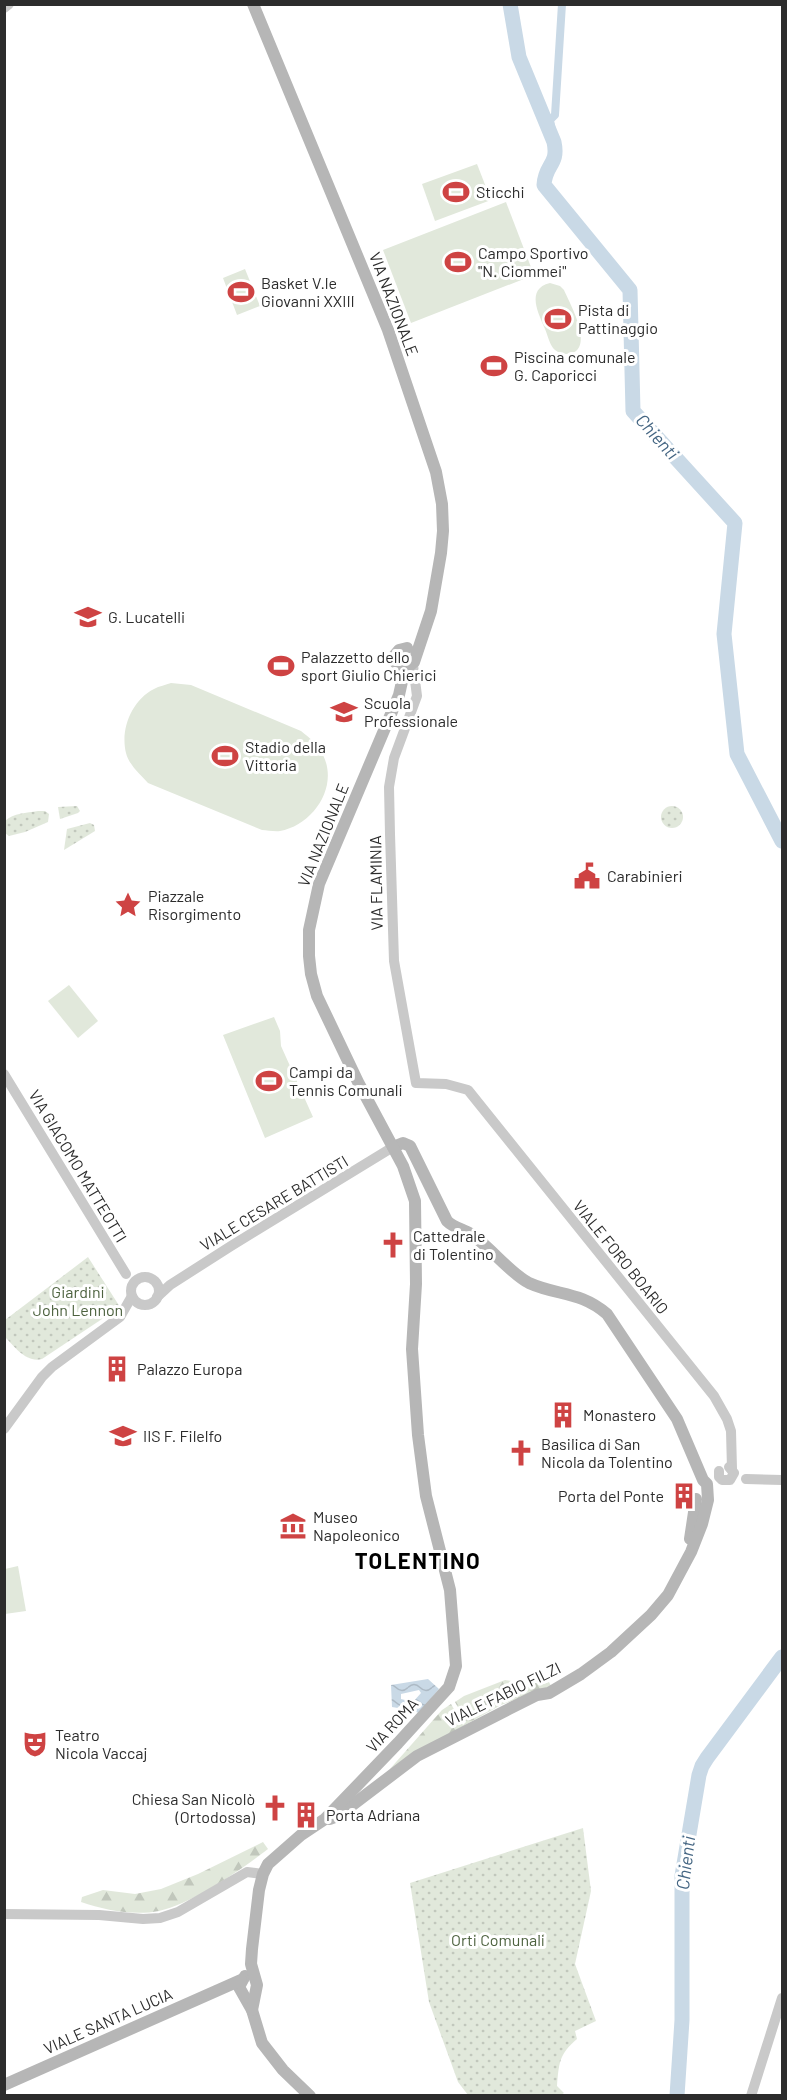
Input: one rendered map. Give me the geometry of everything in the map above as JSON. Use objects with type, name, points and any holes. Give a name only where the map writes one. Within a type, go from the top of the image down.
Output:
[{"type":"main road","name":"VIA NAZIONALE","points":[[253,4],[388,330],[436,472],[442,504],[443,531],[435,591],[425,628],[408,661],[402,686],[319,884],[309,930],[310,974],[317,996],[358,1082],[410,1181],[417,1211],[412,1349],[418,1435],[426,1496]]},
{"type":"main road","points":[[393,1147],[403,1143],[410,1146],[447,1221],[452,1226],[473,1235],[527,1282],[583,1298],[594,1303],[607,1314],[677,1419],[703,1480]]},
{"type":"main road","name":"VIALE FABIO FILZI","points":[[325,1819],[338,1816],[417,1756],[509,1708],[537,1695],[549,1693],[611,1652],[651,1615],[668,1595],[678,1577],[702,1524],[704,1498],[697,1485],[703,1480]]},
{"type":"main road","name":"VIA ROMA","points":[[263,1874],[275,1856],[325,1819],[436,1702],[449,1687],[453,1678],[456,1655],[451,1600],[426,1496]]},
{"type":"main road","points":[[263,1874],[246,1985],[262,2043],[283,2070],[310,2096]]},
{"type":"main road","name":"VIALE SANTA LUCIA","points":[[4,2085],[225,1988],[246,1985]]},
{"type":"street","points":[[4,8],[9,4]]},
{"type":"street","name":"VIA FLAMINIA","points":[[408,661],[417,696],[394,758],[389,787],[391,928],[394,961],[416,1083],[446,1084],[465,1088]]},
{"type":"street","name":"VIA GIACOMO MATTEOTTI","points":[[4,1074],[133,1288]]},
{"type":"street","name":"VIALE FORO BOARIO","points":[[465,1088],[714,1396],[729,1425],[732,1438],[732,1454],[726,1473]]},
{"type":"street","name":"VIALE CESARE BATTISTI","points":[[157,1298],[170,1285],[393,1147]]},
{"type":"street","points":[[4,1429],[52,1367],[120,1317],[133,1288],[145,1277],[170,1285]]},
{"type":"street","points":[[133,1288],[134,1300],[142,1305],[151,1304],[157,1298],[159,1289],[155,1281]]},
{"type":"street","points":[[698,1467],[746,1479],[783,1480]]},
{"type":"street","points":[[703,1480],[726,1473]]},
{"type":"street","points":[[704,1498],[726,1473]]},
{"type":"street","points":[[4,1914],[160,1918],[178,1912],[247,1872],[263,1874]]},
{"type":"street","points":[[751,2096],[783,1998]]},
{"type":"green space","name":"Sticchi","points":[[477,164],[491,200],[435,221],[422,184]]},
{"type":"green space","name":"Campo Sportivo \"N. Ciommei\"","points":[[506,202],[534,275],[411,323],[383,250]]},
{"type":"green space","name":"Basket V.le Giovanni XXIII","points":[[245,269],[260,306],[237,315],[223,278]]},
{"type":"green space","name":"Pista di Pattinaggio","points":[[550,283],[564,290],[578,323],[581,341],[579,348],[573,353],[561,353],[553,348],[537,309],[538,291],[542,286]]},
{"type":"green space","name":"Stadio della Vittoria","points":[[171,683],[191,685],[301,731],[311,739],[323,755],[328,780],[320,803],[312,813],[292,827],[278,831],[262,830],[148,783],[127,757],[126,725],[134,708],[146,694]]},
{"type":"green space","points":[[77,806],[80,811],[78,813],[60,819],[58,807]]},
{"type":"green space","points":[[668,806],[676,806],[683,813],[683,821],[676,828],[668,828],[661,821],[661,813]]},
{"type":"green space","points":[[45,811],[49,814],[48,822],[25,832],[9,836],[5,833],[5,821],[12,816]]},
{"type":"green space","points":[[90,823],[94,825],[95,831],[64,850],[67,829]]},
{"type":"green space","points":[[69,985],[98,1021],[78,1038],[48,1001]]},
{"type":"green space","name":"Campi da Tennis Comunali","points":[[274,1017],[280,1031],[281,1046],[313,1117],[265,1138],[223,1035]]},
{"type":"green space","name":"Giardini John Lennon","points":[[88,1257],[120,1307],[42,1359],[31,1359],[5,1337],[5,1320]]},
{"type":"green space","points":[[18,1566],[26,1611],[5,1614],[5,1569]]},
{"type":"green space","points":[[505,1680],[528,1683],[528,1687],[534,1688],[535,1683],[549,1682],[551,1686],[501,1705],[389,1770],[442,1710],[451,1704],[463,1725],[466,1722],[455,1702],[464,1696]]},
{"type":"green space","name":"Orti Comunali","points":[[583,1828],[591,1891],[575,1964],[596,2021],[575,2031],[577,2039],[563,2054],[559,2065],[557,2086],[564,2093],[561,2095],[468,2095],[458,2082],[429,2002],[410,1883]]},
{"type":"green space","points":[[263,1842],[268,1849],[244,1867],[201,1894],[172,1907],[159,1911],[129,1912],[109,1910],[81,1902],[82,1897],[103,1890],[135,1894],[161,1889],[198,1874]]},
{"type":"water","points":[[428,1679],[439,1689],[419,1713],[399,1706],[398,1708],[392,1707],[391,1685]],"holes":[[[419,1690],[421,1693],[413,1702],[401,1699],[401,1694]]]},
{"type":"waterway","name":"Chienti","points":[[510,4],[519,57],[554,142],[555,155],[544,185],[630,290],[633,411],[735,523],[724,634],[737,754],[782,841]]},
{"type":"waterway","points":[[554,142],[550,120],[555,115],[562,4]]},
{"type":"waterway","name":"Chienti","points":[[677,2096],[682,2020],[682,1876],[699,1775],[707,1758],[782,1657]]},
{"type":"place","name":"Sticchi","points":[[456,192]]},
{"type":"place","name":"Campo Sportivo \"N. Ciommei\"","points":[[458,262]]},
{"type":"place","name":"Basket V.le Giovanni XXIII","points":[[241,292]]},
{"type":"place","name":"Pista di Pattinaggio","points":[[558,319]]},
{"type":"place","name":"Piscina comunale G. Caporicci","points":[[494,366]]},
{"type":"place","name":"G. Lucatelli","points":[[88,617]]},
{"type":"place","name":"Palazzetto dello sport Giulio Chierici","points":[[281,666]]},
{"type":"place","name":"Scuola Professionale","points":[[344,712]]},
{"type":"place","name":"Stadio della Vittoria","points":[[225,756]]},
{"type":"place","name":"Carabinieri","points":[[587,876]]},
{"type":"place","name":"Piazzale Risorgimento","points":[[128,905]]},
{"type":"place","name":"Campi da Tennis Comunali","points":[[269,1081]]},
{"type":"place","name":"Cattedrale di Tolentino","points":[[393,1245]]},
{"type":"place","name":"Palazzo Europa","points":[[117,1369]]},
{"type":"place","name":"Monastero","points":[[563,1415]]},
{"type":"place","name":"IIS F. Filelfo","points":[[123,1436]]},
{"type":"place","name":"Basilica di San Nicola da Tolentino","points":[[521,1453]]},
{"type":"place","name":"Porta del Ponte","points":[[684,1496]]},
{"type":"place","name":"Museo Napoleonico","points":[[293,1526]]},
{"type":"place","name":"Teatro Nicola Vaccaj","points":[[35,1744]]},
{"type":"place","name":"Chiesa San Nicolò (Ortodossa)","points":[[275,1808]]},
{"type":"place","name":"Porta Adriana","points":[[306,1815]]},
{"type":"district","name":"TOLENTINO","points":[[418,1561]]}]
